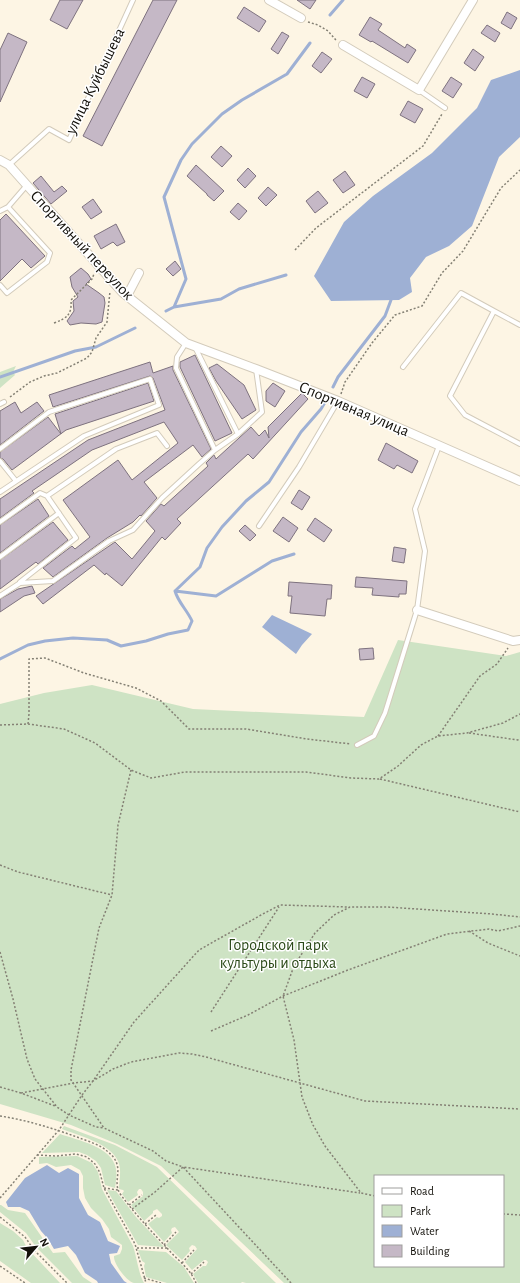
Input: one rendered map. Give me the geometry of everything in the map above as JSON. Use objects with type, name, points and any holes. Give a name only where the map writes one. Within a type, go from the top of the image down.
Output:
[{"type":"street","points":[[269,0],[301,18]]},
{"type":"street","points":[[343,45],[419,90],[473,0]]},
{"type":"street","name":"Спортивный переулок","points":[[0,160],[9,164],[112,282],[127,296],[186,343]]},
{"type":"street","points":[[127,296],[139,273]]},
{"type":"street","name":"Спортивная улица","points":[[186,343],[338,401],[520,481]]},
{"type":"street","points":[[417,610],[516,640]]},
{"type":"lane","name":"улица Куйбышева","points":[[9,164],[49,129],[70,140],[133,0]]},
{"type":"lane","points":[[419,90],[445,108]]},
{"type":"lane","points":[[0,211],[8,206],[27,185]]},
{"type":"lane","points":[[0,285],[7,293],[47,262],[50,253],[8,206]]},
{"type":"lane","points":[[403,368],[461,294],[520,325]]},
{"type":"lane","points":[[494,311],[450,396],[465,415],[520,444]]},
{"type":"lane","points":[[186,343],[177,357],[176,368],[215,450]]},
{"type":"lane","points":[[195,347],[238,434]]},
{"type":"lane","points":[[20,582],[53,581],[109,541],[133,530],[162,498],[215,450],[238,434],[262,412],[256,369]]},
{"type":"lane","points":[[0,449],[49,412],[150,379],[159,405],[84,436],[0,492]]},
{"type":"lane","points":[[259,526],[299,467],[338,401]]},
{"type":"lane","points":[[47,496],[116,449],[157,433],[167,446]]},
{"type":"lane","points":[[356,745],[374,736],[385,713],[417,610],[426,551],[415,509],[440,446]]},
{"type":"lane","points":[[0,461],[16,481]]},
{"type":"lane","points":[[0,522],[40,493],[47,496],[76,538],[0,596]]},
{"type":"lane","points":[[0,557],[59,513]]},
{"type":"path","points":[[301,18],[328,31],[334,39],[343,45]]},
{"type":"path","points":[[295,250],[316,228],[424,146],[445,108]]},
{"type":"path","points":[[338,401],[345,382],[372,344],[395,315],[422,306],[442,273],[463,251],[501,188],[520,170]]},
{"type":"path","points":[[54,323],[68,315],[72,310],[71,300],[92,279],[97,264]]},
{"type":"path","points":[[2,403],[30,382],[44,376],[57,373],[90,355],[96,338],[107,322],[112,282]]},
{"type":"path","points":[[438,736],[480,676],[498,664],[516,640]]},
{"type":"path","points":[[28,724],[29,659],[45,658],[84,673],[136,688],[161,701],[189,729],[246,729],[356,745]]},
{"type":"path","points":[[378,779],[398,766],[421,745],[438,736],[467,733],[504,723],[520,714]]},
{"type":"path","points":[[0,724],[28,724],[64,729],[95,743],[131,770],[151,778],[185,772],[306,772],[351,778],[378,779],[520,812]]},
{"type":"path","points":[[467,733],[520,741]]},
{"type":"path","points":[[104,1128],[71,1080],[71,1070],[99,928],[112,894],[118,825],[131,770]]},
{"type":"path","points":[[0,865],[18,872],[112,894]]},
{"type":"path","points":[[212,1012],[280,906]]},
{"type":"path","points":[[0,1198],[59,1130],[134,1022],[200,950],[261,915],[280,906],[387,907],[519,917]]},
{"type":"path","points":[[350,907],[334,916],[315,933],[294,966],[283,996],[294,1040],[302,1097],[313,1125],[325,1146],[361,1193]]},
{"type":"path","points":[[211,1031],[248,1015],[283,996],[348,970],[447,934],[489,929],[498,931],[520,926]]},
{"type":"path","points":[[469,932],[488,943],[520,956]]},
{"type":"path","points":[[0,952],[27,1059],[35,1079],[57,1107]]},
{"type":"path","points":[[21,1093],[74,1083],[94,1081],[113,1069],[131,1062],[179,1053],[206,1057],[365,1101],[520,1109]]},
{"type":"path","points":[[0,1087],[21,1093],[57,1107],[69,1115],[96,1127],[104,1128],[153,1151],[166,1161],[183,1167],[374,1196]]},
{"type":"path","points":[[0,1116],[59,1130],[106,1150],[117,1162],[118,1190],[145,1224],[182,1263],[196,1283]]},
{"type":"path","points":[[37,1155],[56,1156],[76,1154],[87,1157],[95,1164],[100,1173],[104,1188],[136,1248],[146,1283]]},
{"type":"path","points":[[132,1209],[155,1192],[183,1167]]},
{"type":"path","points":[[183,1167],[292,1283]]},
{"type":"path","points":[[104,1188],[118,1190]]},
{"type":"path","points":[[129,1205],[142,1195]]},
{"type":"path","points":[[504,1214],[520,1215]]},
{"type":"path","points":[[145,1224],[156,1216]]},
{"type":"path","points":[[0,1217],[25,1237],[34,1250],[67,1283]]},
{"type":"path","points":[[164,1245],[176,1232]]},
{"type":"path","points":[[136,1248],[167,1248]]},
{"type":"path","points":[[182,1263],[194,1250]]},
{"type":"path","points":[[191,1274],[204,1262]]},
{"type":"path","points":[[0,1266],[25,1283]]},
{"type":"path","points":[[144,1278],[161,1283]]},
{"type":"green space","points":[[16,366],[13,372],[15,375],[0,388],[0,372]]},
{"type":"green space","name":"Городской парк культуры и отдыха","points":[[398,640],[506,656],[520,652],[520,1283],[284,1283],[161,1166],[117,1144],[71,1125],[0,1104],[0,704],[44,693],[92,685],[193,709],[364,717]]},
{"type":"green space","points":[[64,1126],[115,1145],[157,1167],[276,1283],[198,1283],[193,1274],[203,1266],[206,1266],[208,1262],[204,1260],[192,1270],[185,1262],[197,1249],[195,1246],[192,1245],[189,1248],[190,1251],[182,1260],[166,1245],[179,1232],[175,1227],[172,1228],[172,1233],[164,1242],[148,1224],[157,1217],[159,1218],[162,1216],[162,1214],[157,1209],[153,1211],[153,1213],[144,1221],[131,1205],[143,1196],[141,1189],[137,1192],[138,1195],[128,1202],[122,1194],[124,1191],[119,1189],[119,1164],[114,1155],[101,1145],[85,1137],[62,1129]]},
{"type":"green space","points":[[60,1134],[84,1142],[108,1155],[113,1161],[116,1169],[115,1188],[105,1185],[101,1168],[96,1161],[87,1155],[79,1152],[42,1153]]},
{"type":"green space","points":[[77,1156],[92,1163],[98,1172],[102,1189],[133,1246],[140,1274],[144,1283],[131,1282],[118,1267],[114,1256],[120,1254],[122,1245],[111,1237],[109,1229],[91,1208],[85,1198],[83,1176],[80,1170],[71,1165],[56,1167],[47,1163],[39,1164],[39,1157]]},
{"type":"green space","points":[[107,1190],[116,1191],[136,1217],[164,1247],[138,1245]]},
{"type":"green space","points":[[0,1205],[8,1210],[25,1213],[53,1253],[65,1252],[83,1277],[92,1283],[72,1283],[36,1247],[26,1233],[0,1212]]},
{"type":"green space","points":[[0,1223],[13,1231],[23,1240],[27,1248],[60,1283],[31,1283],[0,1261]]},
{"type":"green space","points":[[138,1250],[166,1252],[184,1267],[194,1283],[167,1283],[146,1277],[144,1266],[145,1263],[142,1261]]},
{"type":"water","points":[[520,70],[520,137],[499,157],[472,226],[449,246],[426,257],[410,278],[412,292],[399,300],[331,301],[314,276],[344,222],[373,196],[432,153],[477,108],[491,80]]},
{"type":"water","points":[[272,615],[312,634],[296,654],[262,627]]},
{"type":"water","points":[[47,1165],[59,1173],[68,1168],[79,1174],[79,1198],[88,1215],[100,1222],[108,1241],[120,1246],[117,1253],[109,1254],[111,1263],[127,1283],[98,1283],[85,1273],[76,1255],[68,1246],[54,1249],[29,1211],[20,1207],[8,1207],[6,1202],[25,1178]]},
{"type":"building","points":[[60,0],[83,0],[67,29],[50,20]]},
{"type":"building","points":[[153,0],[177,0],[102,146],[83,136]]},
{"type":"building","points":[[297,0],[316,0],[310,9]]},
{"type":"building","points":[[244,7],[266,21],[259,32],[237,18]]},
{"type":"building","points":[[507,12],[517,18],[511,29],[501,23]]},
{"type":"building","points":[[370,17],[382,24],[378,30],[405,48],[407,44],[416,50],[408,63],[372,41],[371,42],[359,35]]},
{"type":"building","points":[[487,25],[500,33],[495,42],[481,33]]},
{"type":"building","points":[[282,32],[289,36],[278,54],[271,49]]},
{"type":"building","points":[[8,33],[27,42],[0,102],[0,50]]},
{"type":"building","points":[[473,49],[484,57],[475,71],[464,63]]},
{"type":"building","points":[[322,52],[332,59],[321,73],[312,66]]},
{"type":"building","points":[[362,77],[375,84],[367,98],[354,91]]},
{"type":"building","points":[[451,77],[462,84],[453,98],[442,91]]},
{"type":"building","points":[[408,101],[423,109],[415,123],[400,115]]},
{"type":"building","points":[[221,146],[232,156],[222,167],[211,157]]},
{"type":"building","points":[[196,165],[224,191],[214,201],[187,176]]},
{"type":"building","points":[[248,168],[256,176],[245,188],[237,180]]},
{"type":"building","points":[[345,171],[355,185],[343,193],[333,180]]},
{"type":"building","points":[[41,176],[54,192],[62,186],[67,191],[51,204],[33,183]]},
{"type":"building","points":[[268,187],[277,195],[266,206],[258,198]]},
{"type":"building","points":[[318,191],[328,203],[315,213],[306,201]]},
{"type":"building","points":[[93,199],[102,212],[91,219],[82,207]]},
{"type":"building","points":[[238,203],[247,211],[239,220],[230,212]]},
{"type":"building","points":[[6,214],[45,256],[31,268],[22,259],[0,281],[0,220]]},
{"type":"building","points":[[116,224],[125,242],[117,246],[113,242],[101,249],[94,236]]},
{"type":"building","points":[[175,261],[181,269],[173,276],[166,269]]},
{"type":"building","points":[[81,268],[91,279],[86,284],[104,297],[105,303],[102,322],[96,324],[81,323],[70,325],[67,321],[74,311],[73,301],[78,297],[72,287],[70,277]]},
{"type":"building","points":[[195,355],[232,433],[215,441],[180,367],[180,362]]},
{"type":"building","points":[[150,362],[153,373],[173,366],[173,370],[211,449],[202,457],[193,445],[144,482],[157,498],[141,516],[140,515],[133,522],[107,538],[53,577],[43,568],[72,546],[75,549],[90,537],[63,500],[118,460],[132,480],[178,443],[164,422],[92,450],[32,491],[34,493],[0,518],[0,499],[88,440],[165,410],[153,378],[150,376],[53,407],[49,395]]},
{"type":"building","points":[[217,364],[244,385],[256,410],[242,419],[209,368]]},
{"type":"building","points":[[148,383],[154,401],[66,430],[61,434],[55,414]]},
{"type":"building","points":[[273,383],[285,391],[275,407],[266,401],[266,391]]},
{"type":"building","points":[[302,393],[308,399],[253,459],[248,454],[177,519],[181,523],[165,540],[162,537],[122,586],[106,573],[105,575],[94,565],[43,604],[36,596],[115,542],[132,559],[155,531],[146,521],[161,504],[164,506],[208,466],[206,463],[214,455],[216,459],[251,427],[259,436],[265,430],[269,438],[268,427]]},
{"type":"building","points":[[15,402],[21,413],[37,402],[44,411],[0,445],[0,411]]},
{"type":"building","points":[[48,417],[61,434],[12,470],[3,459],[0,458],[0,452]]},
{"type":"building","points":[[386,443],[418,461],[412,473],[397,465],[394,469],[378,460]]},
{"type":"building","points":[[299,490],[310,497],[302,510],[291,503]]},
{"type":"building","points":[[38,499],[49,516],[0,553],[0,525]]},
{"type":"building","points":[[283,517],[298,528],[289,542],[273,531]]},
{"type":"building","points":[[315,518],[332,530],[324,542],[307,530]]},
{"type":"building","points":[[53,522],[68,540],[38,564],[36,562],[0,589],[0,560]]},
{"type":"building","points":[[245,525],[256,535],[250,541],[239,531]]},
{"type":"building","points":[[394,547],[406,549],[404,563],[392,561]]},
{"type":"building","points":[[356,577],[407,581],[406,594],[399,594],[399,597],[372,595],[373,588],[355,587]]},
{"type":"building","points":[[289,582],[332,585],[331,599],[327,599],[325,616],[290,613],[292,596],[288,596]]},
{"type":"building","points":[[32,586],[35,593],[24,596],[0,612],[0,599],[18,589]]},
{"type":"building","points":[[373,648],[374,659],[360,660],[359,649]]},
{"type":"waterway","points":[[330,15],[343,0]]},
{"type":"waterway","points":[[174,307],[186,279],[164,197],[181,160],[192,144],[222,114],[242,100],[287,74],[310,43]]},
{"type":"waterway","points":[[166,311],[174,307],[221,299],[239,289],[286,275]]},
{"type":"waterway","points":[[333,387],[338,377],[385,316],[391,300]]},
{"type":"waterway","points":[[0,377],[75,351],[96,347],[135,328]]},
{"type":"waterway","points":[[0,659],[28,645],[45,641],[73,638],[107,640],[121,646],[188,630],[192,621],[178,599],[175,591],[200,567],[207,548],[222,527],[246,501],[269,482],[301,432],[324,404]]},
{"type":"waterway","points":[[175,591],[216,596],[272,561],[294,554]]}]
